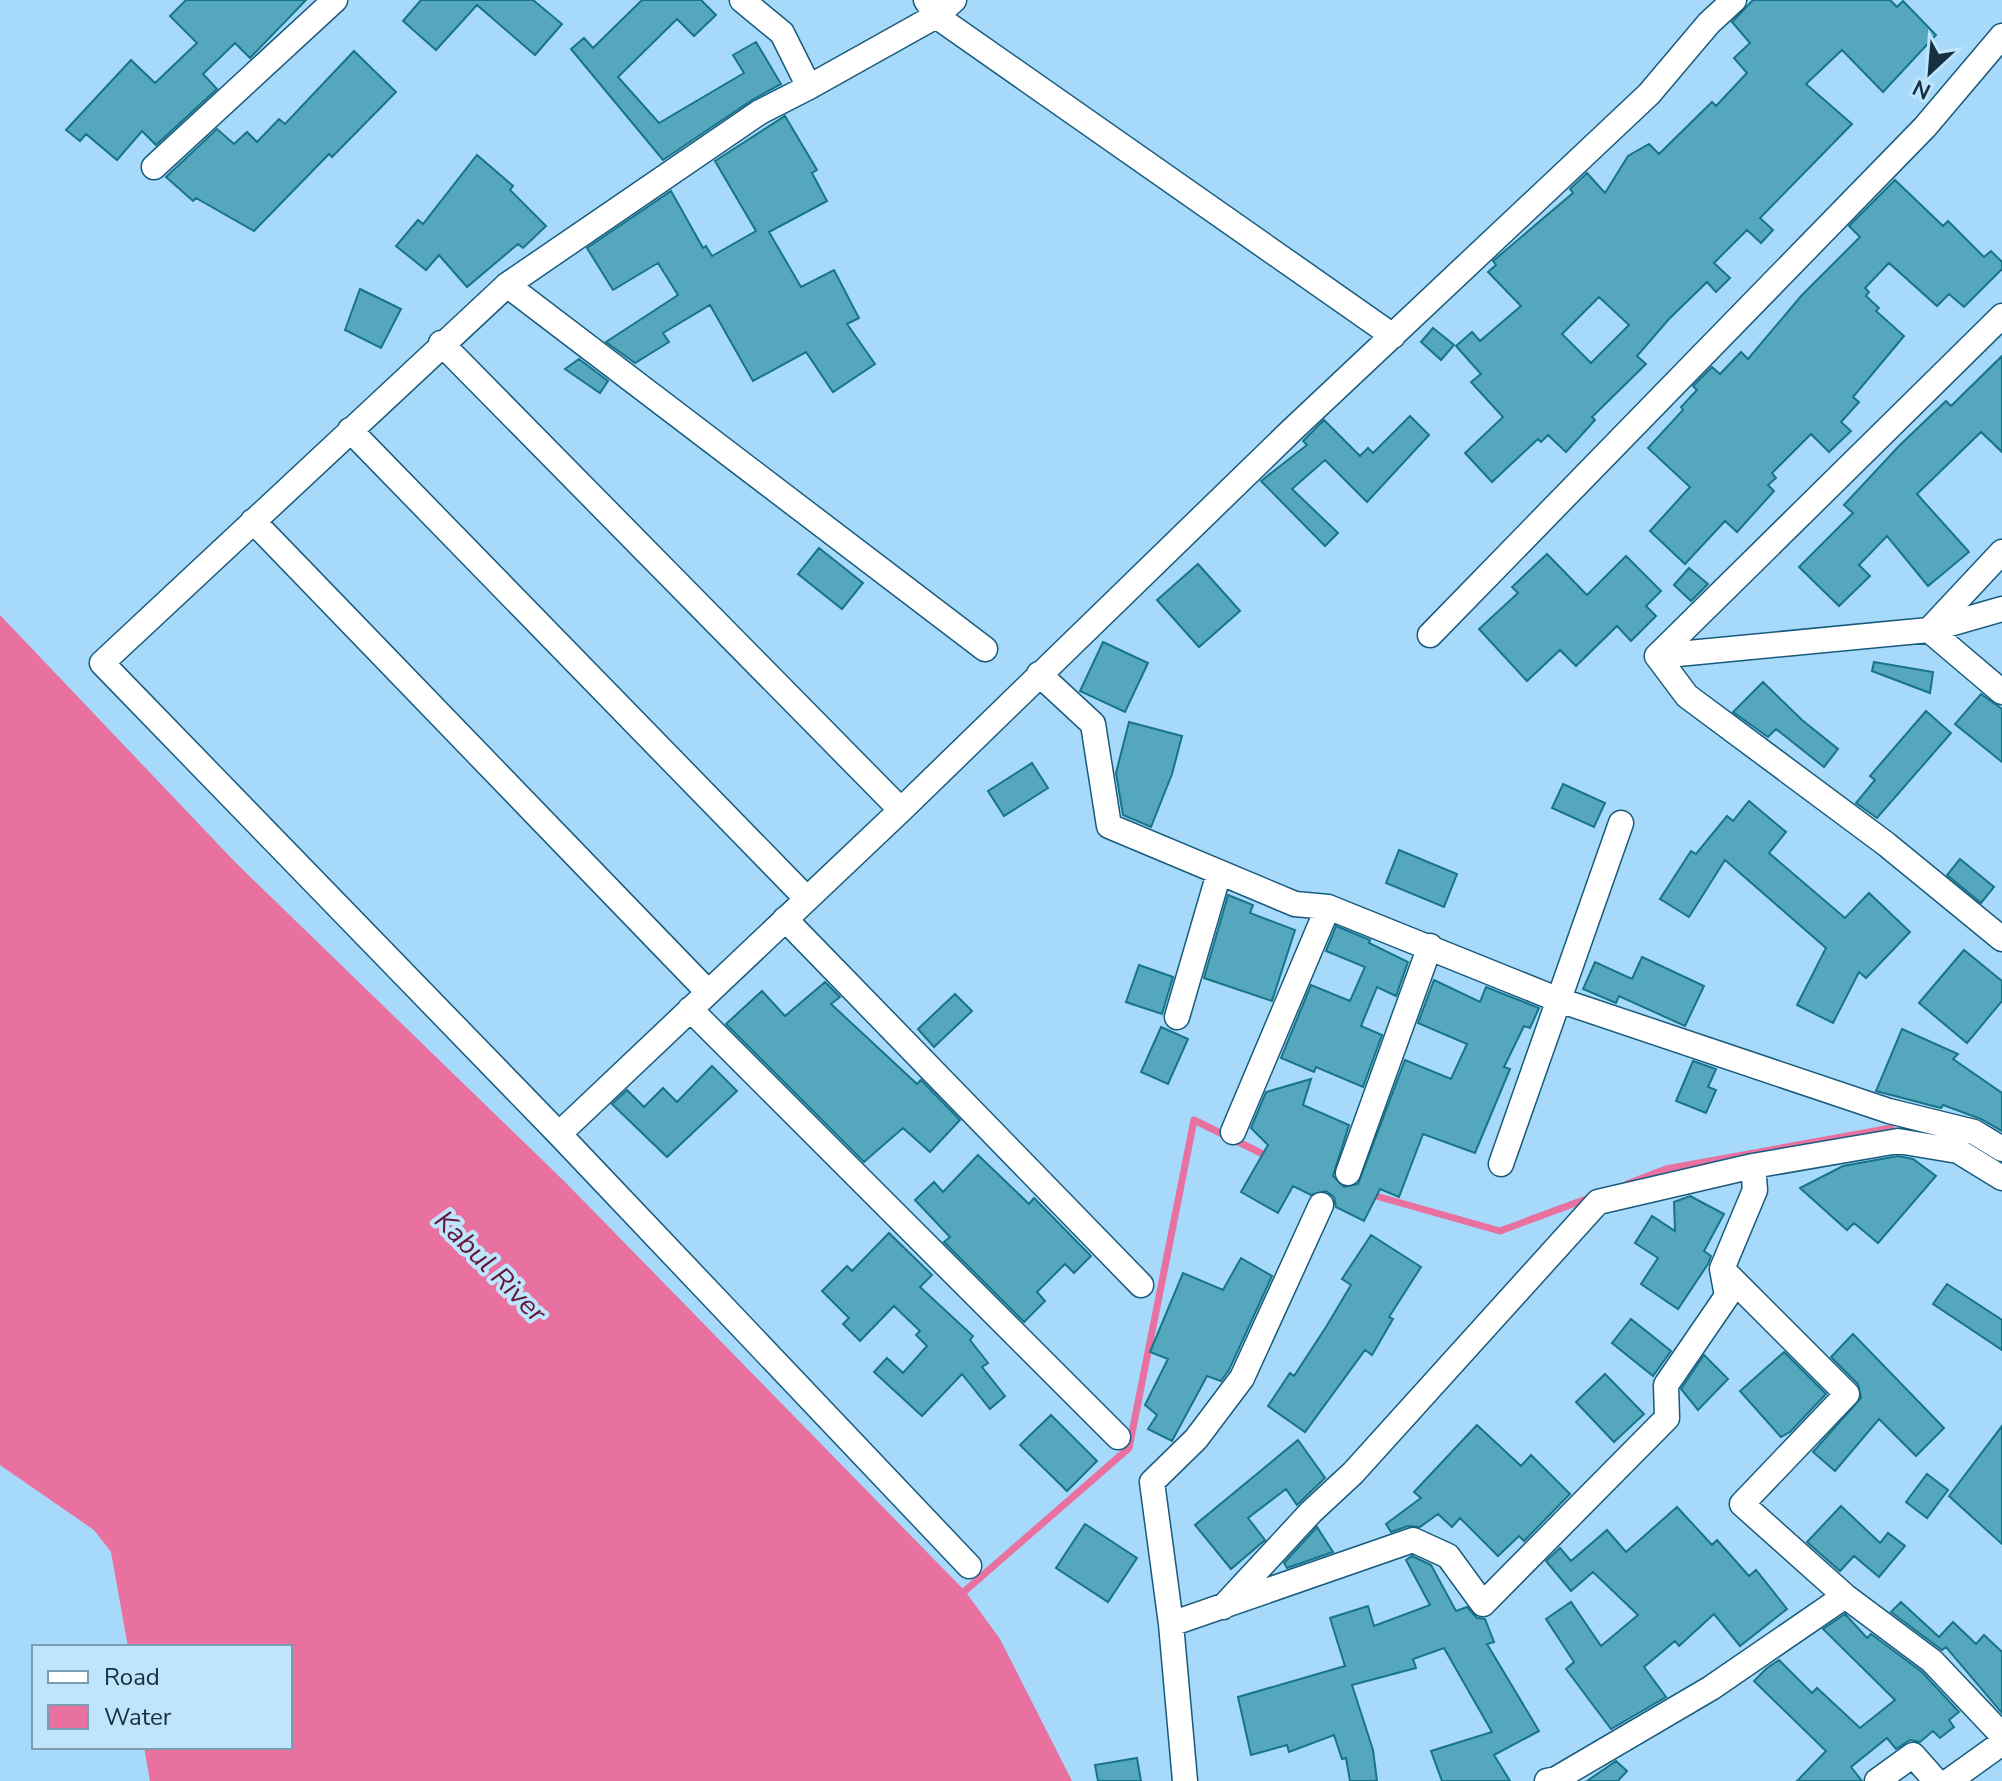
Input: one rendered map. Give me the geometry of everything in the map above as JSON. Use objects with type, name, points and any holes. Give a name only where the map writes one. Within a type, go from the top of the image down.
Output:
[{"type":"street","points":[[154,167],[335,0]]},
{"type":"street","points":[[742,0],[782,33],[809,87]]},
{"type":"street","points":[[559,1134],[1649,94],[1709,23],[1734,0]]},
{"type":"street","points":[[969,1566],[559,1134],[102,663],[441,343],[507,285],[760,112],[809,87],[939,5],[1393,336]]},
{"type":"street","points":[[1430,635],[1925,127],[2002,36]]},
{"type":"street","points":[[507,285],[985,649]]},
{"type":"street","points":[[1657,656],[2002,316]]},
{"type":"street","points":[[441,343],[901,810]]},
{"type":"street","points":[[350,430],[807,899]]},
{"type":"street","points":[[253,521],[708,992]]},
{"type":"street","points":[[1929,630],[2002,552]]},
{"type":"street","points":[[1657,656],[1929,630],[2002,609]]},
{"type":"street","points":[[1929,630],[2002,692]]},
{"type":"street","points":[[1657,656],[1687,696],[1886,844],[2002,939]]},
{"type":"street","points":[[1039,674],[1093,724],[1109,826],[1295,904],[1328,907],[1559,1000],[1889,1111],[1974,1132],[2002,1149]]},
{"type":"street","points":[[1501,1164],[1621,823]]},
{"type":"street","points":[[1177,1017],[1219,873]]},
{"type":"street","points":[[1233,1132],[1328,907]]},
{"type":"street","points":[[785,919],[1141,1285]]},
{"type":"street","points":[[1348,1173],[1430,946]]},
{"type":"street","points":[[690,1009],[1118,1437]]},
{"type":"street","points":[[1223,1607],[1311,1512],[1353,1473],[1598,1202],[1753,1166],[1898,1141],[1958,1151],[2002,1178]]},
{"type":"street","points":[[1171,1624],[1413,1540],[1448,1556],[1483,1604],[1667,1418],[1666,1385],[1727,1296],[1722,1269],[1755,1190],[1753,1166]]},
{"type":"street","points":[[1185,1781],[1171,1624],[1152,1482],[1196,1439],[1242,1378],[1321,1205]]},
{"type":"street","points":[[1722,1269],[1847,1394],[1742,1504],[1845,1596],[1932,1661],[2002,1735]]},
{"type":"street","points":[[1547,1781],[1556,1779],[1711,1688],[1845,1596]]},
{"type":"street","points":[[1949,1781],[2002,1743]]},
{"type":"street","points":[[1877,1781],[1913,1755],[1936,1781]]},
{"type":"water","name":"Kabul River","points":[[0,615],[236,863],[566,1183],[965,1591],[1000,1639],[1072,1781],[150,1781],[144,1749],[292,1749],[292,1645],[128,1645],[111,1552],[94,1530],[0,1465]]},
{"type":"building","points":[[186,0],[306,0],[250,58],[235,43],[203,74],[217,89],[156,145],[142,131],[117,160],[86,134],[80,141],[66,130],[131,60],[155,83],[197,43],[170,16]]},
{"type":"building","points":[[421,0],[533,0],[562,24],[535,55],[477,5],[436,50],[403,21]]},
{"type":"building","points":[[642,0],[701,0],[716,15],[694,36],[677,19],[618,77],[659,123],[744,73],[733,55],[756,42],[781,84],[663,160],[571,49],[584,38],[593,48]]},
{"type":"building","points":[[1753,0],[1890,0],[1897,7],[1903,1],[1936,35],[1883,92],[1842,50],[1806,84],[1852,124],[1760,218],[1773,230],[1761,243],[1747,230],[1714,263],[1730,278],[1716,292],[1707,282],[1669,319],[1637,356],[1646,364],[1592,417],[1595,420],[1566,452],[1548,435],[1541,442],[1538,439],[1492,482],[1465,453],[1503,417],[1471,382],[1481,374],[1456,346],[1472,332],[1480,341],[1521,306],[1488,272],[1496,265],[1493,261],[1573,193],[1570,189],[1587,173],[1605,193],[1628,156],[1649,144],[1659,154],[1712,102],[1716,106],[1747,73],[1734,58],[1750,43],[1732,22]],"holes":[[[1599,297],[1629,325],[1591,363],[1562,334]]]},
{"type":"building","points":[[354,51],[396,92],[332,157],[329,154],[254,231],[196,198],[193,201],[166,177],[217,129],[234,144],[247,132],[257,142],[279,119],[285,124]]},
{"type":"building","points":[[785,116],[817,170],[812,173],[827,201],[769,232],[801,287],[834,270],[859,318],[847,324],[875,364],[833,392],[806,352],[753,381],[710,305],[663,333],[669,342],[635,363],[606,342],[678,295],[658,263],[613,290],[587,248],[671,191],[703,248],[706,246],[712,256],[756,231],[715,161]]},
{"type":"building","points":[[477,155],[513,186],[510,190],[546,226],[523,248],[518,244],[467,287],[439,255],[426,270],[396,246],[418,220],[423,224]]},
{"type":"building","points":[[1895,180],[1943,226],[1948,221],[1984,257],[1991,251],[2002,262],[2002,269],[1964,307],[1949,294],[1937,306],[1889,263],[1865,288],[1869,292],[1866,296],[1879,308],[1876,311],[1904,336],[1853,397],[1859,402],[1841,422],[1851,431],[1829,452],[1811,434],[1772,473],[1776,478],[1768,485],[1774,491],[1737,532],[1725,521],[1685,564],[1650,531],[1690,487],[1648,448],[1683,410],[1681,407],[1697,390],[1693,386],[1712,367],[1720,374],[1741,352],[1748,359],[1802,295],[1860,237],[1849,226]]},
{"type":"building","points":[[360,289],[401,309],[381,348],[345,330]]},
{"type":"building","points":[[1433,328],[1454,345],[1441,360],[1421,342]]},
{"type":"building","points":[[2002,356],[2002,452],[1981,432],[1917,494],[1969,552],[1928,586],[1887,536],[1859,565],[1870,576],[1839,606],[1799,567],[1853,513],[1844,505],[1899,446],[1946,401],[1951,406]]},
{"type":"building","points":[[579,359],[608,381],[600,393],[565,369]]},
{"type":"building","points":[[1410,416],[1429,435],[1367,502],[1325,460],[1292,489],[1338,533],[1325,546],[1261,481],[1307,445],[1303,441],[1324,420],[1360,456],[1368,448],[1373,453]]},
{"type":"building","points":[[819,548],[863,583],[842,609],[798,574]]},
{"type":"building","points":[[1547,554],[1587,595],[1626,556],[1661,591],[1646,606],[1656,616],[1631,641],[1617,626],[1576,666],[1560,650],[1527,681],[1479,629],[1518,593],[1512,587]]},
{"type":"building","points":[[1198,564],[1240,611],[1199,647],[1157,600]]},
{"type":"building","points":[[1689,568],[1708,584],[1691,601],[1674,585]]},
{"type":"building","points":[[1103,642],[1148,663],[1125,712],[1080,691]]},
{"type":"building","points":[[1874,662],[1933,672],[1930,693],[1872,671]]},
{"type":"building","points":[[1763,682],[1838,749],[1824,767],[1776,729],[1768,737],[1733,712]]},
{"type":"building","points":[[1981,694],[2002,709],[2002,762],[1955,724]]},
{"type":"building","points":[[1926,711],[1951,733],[1877,818],[1856,803],[1875,780],[1870,776]]},
{"type":"building","points":[[1129,722],[1182,736],[1172,774],[1151,827],[1123,815],[1116,773]]},
{"type":"building","points":[[1032,763],[1048,788],[1004,816],[988,791]]},
{"type":"building","points":[[1563,784],[1605,803],[1594,827],[1552,808]]},
{"type":"building","points":[[1749,801],[1786,832],[1769,853],[1845,918],[1869,893],[1910,932],[1866,978],[1859,972],[1833,1023],[1797,1005],[1826,948],[1725,860],[1689,917],[1660,899],[1691,851],[1696,854],[1727,816],[1733,821]]},
{"type":"building","points":[[1399,850],[1457,874],[1444,907],[1386,883]]},
{"type":"building","points":[[1960,859],[1994,887],[1981,903],[1947,875]]},
{"type":"building","points":[[1228,895],[1253,905],[1250,913],[1295,930],[1272,1001],[1204,978]]},
{"type":"building","points":[[1336,926],[1370,940],[1369,943],[1408,962],[1396,996],[1377,987],[1361,1026],[1382,1035],[1363,1087],[1316,1067],[1314,1072],[1281,1058],[1311,985],[1350,1001],[1365,967],[1326,951]]},
{"type":"building","points":[[1964,950],[2002,981],[2002,1001],[1967,1043],[1919,1003]]},
{"type":"building","points":[[1642,957],[1704,986],[1685,1026],[1619,996],[1616,1003],[1583,989],[1595,962],[1632,979]]},
{"type":"building","points":[[1139,965],[1173,977],[1162,1014],[1126,1002]]},
{"type":"building","points":[[1434,980],[1480,1002],[1486,987],[1539,1008],[1530,1028],[1524,1026],[1504,1067],[1510,1069],[1475,1153],[1423,1134],[1399,1197],[1380,1189],[1364,1221],[1336,1207],[1334,1197],[1326,1191],[1311,1195],[1293,1186],[1278,1213],[1241,1192],[1268,1145],[1251,1128],[1266,1092],[1311,1079],[1303,1105],[1349,1125],[1333,1176],[1344,1187],[1358,1184],[1405,1060],[1451,1079],[1467,1044],[1418,1023]]},
{"type":"building","points":[[825,982],[840,997],[831,1004],[917,1084],[921,1080],[960,1120],[930,1152],[903,1128],[864,1162],[726,1024],[762,991],[785,1016]]},
{"type":"building","points":[[955,994],[972,1011],[934,1047],[918,1029]]},
{"type":"building","points":[[1161,1027],[1188,1039],[1168,1084],[1141,1072]]},
{"type":"building","points":[[1902,1029],[1958,1054],[1953,1059],[2002,1093],[2002,1131],[1981,1119],[1943,1105],[1941,1108],[1876,1091]]},
{"type":"building","points":[[1693,1061],[1716,1069],[1708,1087],[1716,1090],[1706,1113],[1676,1101]]},
{"type":"building","points":[[712,1066],[737,1091],[667,1157],[612,1104],[627,1090],[644,1107],[663,1088],[677,1102]]},
{"type":"building","points":[[978,1155],[1029,1204],[1034,1198],[1091,1256],[1074,1273],[1065,1264],[1037,1292],[1045,1301],[1024,1322],[944,1242],[950,1237],[915,1200],[934,1182],[943,1192]]},
{"type":"building","points":[[1898,1156],[1913,1159],[1936,1176],[1878,1243],[1854,1223],[1847,1230],[1800,1188],[1843,1166]]},
{"type":"building","points":[[1690,1196],[1724,1214],[1704,1251],[1711,1256],[1708,1264],[1678,1309],[1641,1284],[1658,1258],[1635,1243],[1652,1216],[1675,1231],[1674,1202]]},
{"type":"building","points":[[889,1233],[932,1275],[920,1287],[973,1336],[970,1340],[988,1363],[982,1367],[1005,1396],[990,1409],[962,1374],[922,1416],[874,1372],[887,1358],[903,1373],[927,1346],[916,1335],[920,1331],[894,1306],[860,1341],[843,1324],[849,1318],[822,1291],[847,1266],[852,1271]]},
{"type":"building","points":[[1371,1235],[1421,1267],[1389,1317],[1393,1319],[1372,1355],[1365,1350],[1305,1432],[1268,1406],[1290,1373],[1294,1376],[1326,1327],[1351,1285],[1342,1279]]},
{"type":"building","points":[[1241,1258],[1272,1276],[1229,1370],[1221,1381],[1207,1376],[1172,1441],[1148,1429],[1157,1415],[1145,1405],[1168,1359],[1150,1352],[1183,1273],[1223,1290]]},
{"type":"building","points":[[1947,1284],[2002,1320],[2002,1350],[1933,1304]]},
{"type":"building","points":[[1631,1319],[1671,1351],[1653,1376],[1612,1343]]},
{"type":"building","points":[[1853,1334],[1944,1428],[1916,1456],[1879,1419],[1835,1471],[1813,1452],[1861,1398],[1858,1384],[1831,1357]]},
{"type":"building","points":[[1784,1352],[1826,1394],[1790,1432],[1781,1437],[1740,1391]]},
{"type":"building","points":[[1704,1355],[1728,1379],[1698,1410],[1681,1389]]},
{"type":"building","points":[[1605,1374],[1644,1414],[1614,1442],[1576,1402]]},
{"type":"building","points":[[1051,1415],[1097,1461],[1067,1491],[1020,1445]]},
{"type":"building","points":[[1477,1425],[1521,1466],[1531,1455],[1570,1494],[1524,1541],[1519,1536],[1498,1556],[1460,1518],[1452,1527],[1438,1514],[1420,1527],[1408,1526],[1391,1532],[1386,1524],[1421,1498],[1414,1492]]},
{"type":"building","points":[[2002,1426],[2002,1544],[1949,1496]]},
{"type":"building","points":[[1298,1440],[1325,1478],[1297,1505],[1286,1489],[1248,1518],[1265,1540],[1231,1569],[1195,1525]]},
{"type":"building","points":[[1927,1474],[1948,1490],[1927,1518],[1906,1502]]},
{"type":"building","points":[[1841,1506],[1880,1543],[1888,1533],[1905,1546],[1879,1577],[1854,1556],[1840,1571],[1807,1542]]},
{"type":"building","points":[[1677,1507],[1712,1545],[1717,1540],[1749,1576],[1756,1570],[1787,1609],[1740,1646],[1714,1614],[1679,1646],[1675,1641],[1644,1667],[1666,1697],[1611,1729],[1566,1669],[1574,1662],[1546,1619],[1571,1602],[1601,1646],[1638,1615],[1593,1572],[1571,1591],[1546,1561],[1560,1548],[1571,1561],[1607,1530],[1626,1552]]},
{"type":"building","points":[[1085,1524],[1137,1558],[1108,1602],[1056,1568]]},
{"type":"building","points":[[1317,1527],[1333,1552],[1287,1568],[1284,1563]]},
{"type":"building","points":[[1412,1556],[1431,1565],[1456,1611],[1467,1607],[1477,1618],[1485,1619],[1494,1642],[1487,1644],[1539,1731],[1494,1755],[1510,1781],[1442,1781],[1431,1751],[1492,1732],[1444,1648],[1413,1659],[1416,1668],[1352,1685],[1373,1750],[1377,1781],[1350,1781],[1346,1758],[1342,1759],[1334,1735],[1289,1752],[1287,1745],[1251,1755],[1238,1697],[1345,1666],[1330,1618],[1368,1606],[1374,1626],[1430,1605],[1406,1560]]},
{"type":"building","points":[[1901,1602],[1939,1637],[1953,1622],[1976,1644],[1984,1635],[2002,1652],[2002,1713],[1946,1647],[1942,1650],[1891,1612]]},
{"type":"building","points":[[1845,1614],[1867,1638],[1871,1634],[1922,1672],[1959,1712],[1949,1720],[1954,1727],[1940,1738],[1933,1731],[1920,1742],[1910,1740],[1896,1749],[1887,1738],[1851,1767],[1862,1781],[1797,1781],[1826,1751],[1754,1681],[1767,1668],[1779,1660],[1812,1693],[1817,1688],[1860,1728],[1895,1700],[1823,1629]]},
{"type":"building","points":[[1137,1758],[1141,1781],[1098,1781],[1095,1765]]},
{"type":"building","points":[[1616,1761],[1627,1771],[1618,1781],[1587,1781]]},
{"type":"waterway","points":[[958,1597],[1129,1448],[1194,1120],[1271,1158]]},
{"type":"waterway","points":[[1627,1184],[1666,1169],[1891,1128]]},
{"type":"waterway","points":[[1369,1194],[1500,1231],[1589,1198]]}]
